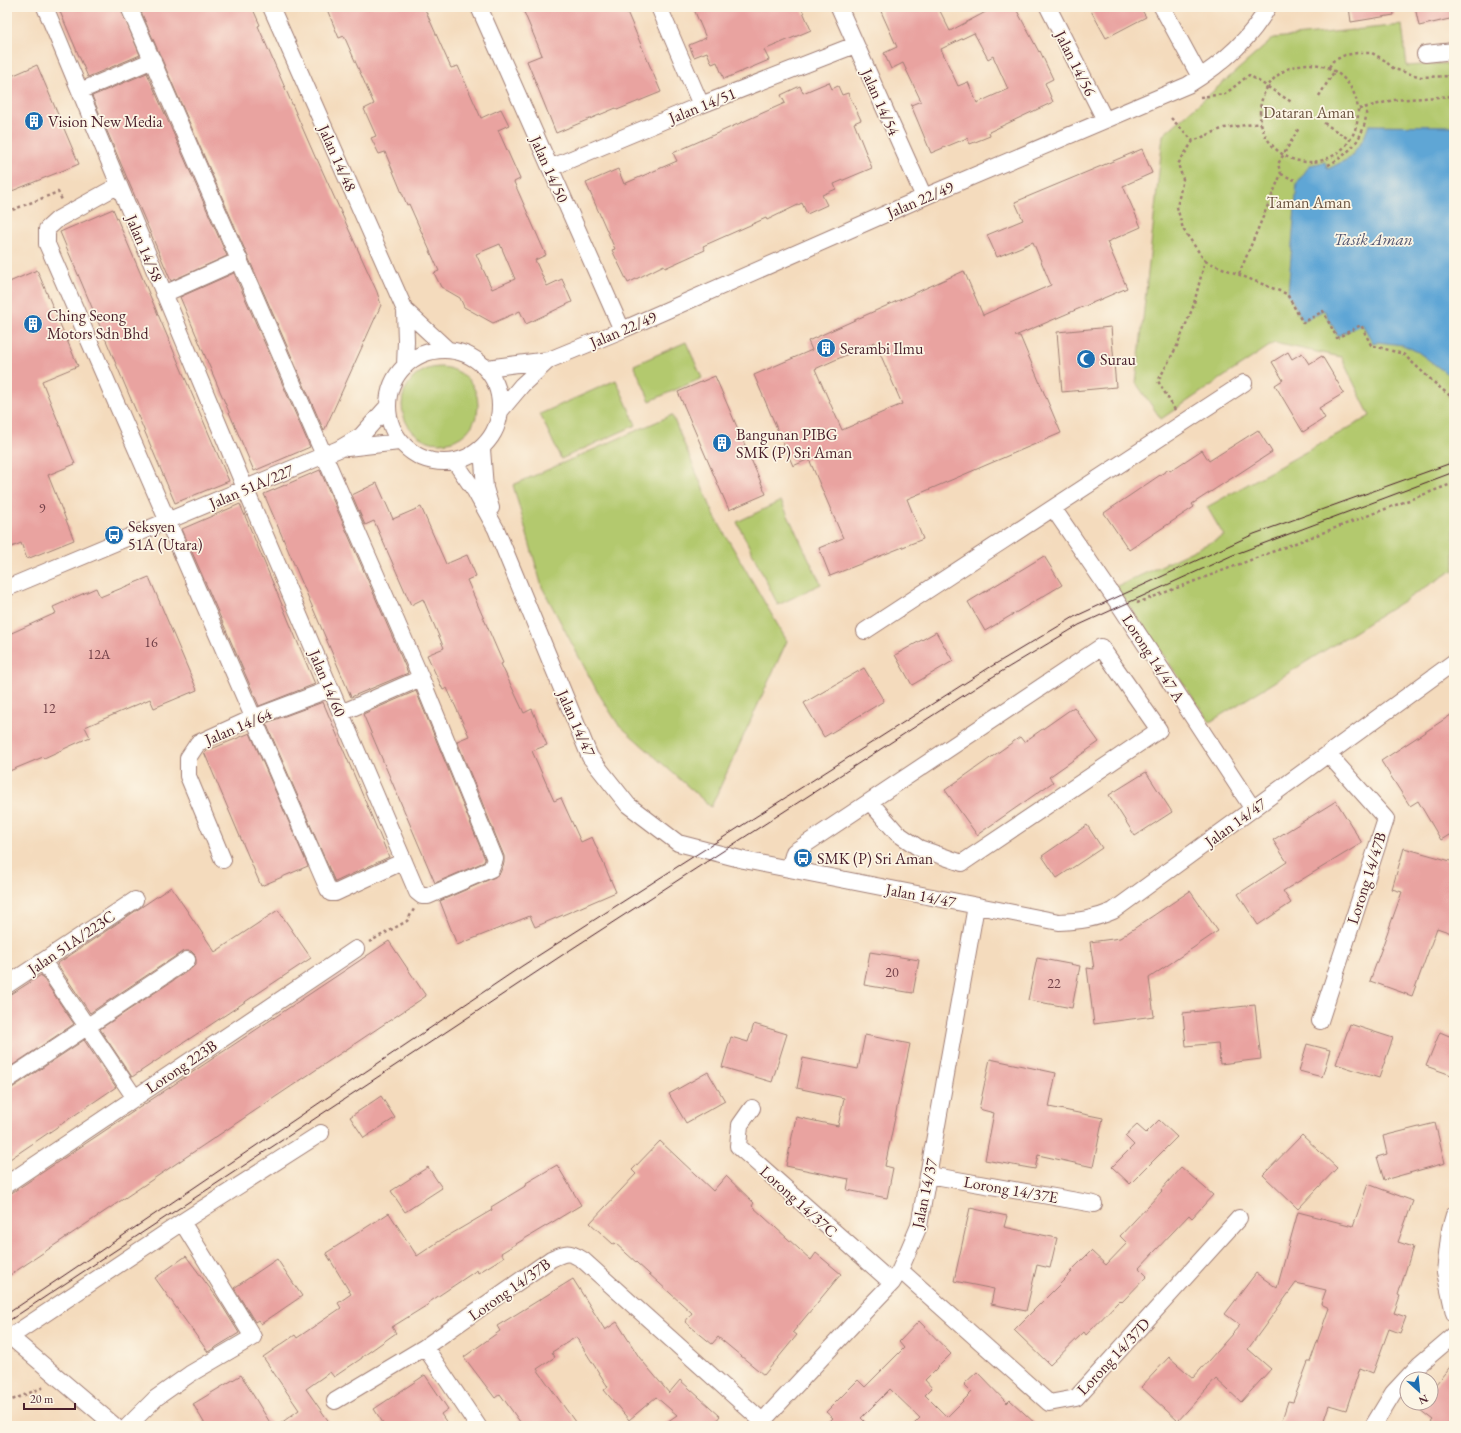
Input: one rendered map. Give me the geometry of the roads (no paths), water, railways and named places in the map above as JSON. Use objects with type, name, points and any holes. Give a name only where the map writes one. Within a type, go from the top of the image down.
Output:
[{"type":"street","name":"Jalan 14/58","points":[[45,7],[245,488]]},
{"type":"street","points":[[129,7],[421,678],[341,713]]},
{"type":"street","name":"Jalan 14/48","points":[[271,7],[405,310],[405,365]]},
{"type":"street","name":"Jalan 14/50","points":[[479,7],[622,330]]},
{"type":"street","points":[[659,7],[701,105]]},
{"type":"street","name":"Jalan 14/54","points":[[840,7],[855,45],[924,197]]},
{"type":"street","name":"Jalan 14/56","points":[[1048,7],[1105,120]]},
{"type":"street","points":[[1162,7],[1185,49],[1194,81]]},
{"type":"street","name":"Jalan 22/49","points":[[487,368],[549,360],[622,330],[924,197],[1194,81],[1235,49],[1268,7]]},
{"type":"street","name":"Jalan 14/51","points":[[550,168],[701,105],[855,45]]},
{"type":"street","points":[[1424,54],[1454,51]]},
{"type":"street","points":[[80,91],[153,60]]},
{"type":"street","points":[[119,185],[58,219],[47,229],[47,244],[328,889],[331,893],[404,860]]},
{"type":"street","points":[[164,294],[240,260]]},
{"type":"street","name":"Jalan 14/48","points":[[405,310],[447,349]]},
{"type":"street","points":[[447,349],[469,354],[487,368],[498,387],[501,410],[495,431],[482,449],[469,457],[455,462],[439,463],[424,459],[410,452],[399,442],[390,426],[387,407],[389,392],[395,378],[405,365],[424,353],[447,349]]},
{"type":"street","name":"Jalan 22/49","points":[[501,410],[522,385],[549,360]]},
{"type":"street","points":[[866,631],[1244,383]]},
{"type":"street","name":"Jalan 51A/227","points":[[7,588],[340,449],[361,436],[387,407]]},
{"type":"street","name":"Jalan 51A/227","points":[[340,449],[399,442]]},
{"type":"street","name":"Jalan 14/47","points":[[482,449],[485,488],[496,528],[590,757],[628,805],[678,843],[744,860],[1059,922],[1086,920],[1100,917],[1113,911],[1454,662]]},
{"type":"street","name":"Jalan 14/47","points":[[455,462],[496,528]]},
{"type":"street","name":"Jalan 14/60","points":[[245,488],[417,892],[422,896],[428,896],[491,870],[495,859],[421,678]]},
{"type":"street","name":"Lorong 14/47 A","points":[[1053,508],[1122,609],[1253,809]]},
{"type":"street","points":[[789,869],[794,852],[1101,647],[1159,730],[962,863],[919,848],[897,834],[870,802]]},
{"type":"street","name":"Jalan 14/64","points":[[224,860],[188,776],[188,758],[198,743],[254,718],[330,689]]},
{"type":"street","name":"Lorong 14/47B","points":[[1320,1021],[1386,819],[1328,754]]},
{"type":"street","name":"Jalan 51A/223C","points":[[7,985],[135,900]]},
{"type":"street","name":"Jalan 14/37","points":[[760,1423],[896,1277],[919,1226],[976,906]]},
{"type":"street","name":"Lorong 223B","points":[[7,1184],[356,949]]},
{"type":"street","points":[[7,1080],[187,960]]},
{"type":"street","points":[[43,961],[135,1098]]},
{"type":"street","name":"Lorong 14/37C","points":[[752,1108],[740,1124],[738,1146],[896,1277]]},
{"type":"street","points":[[115,1426],[9,1335],[321,1133]]},
{"type":"street","name":"Lorong 14/37E","points":[[928,1175],[1094,1204]]},
{"type":"street","points":[[1454,1215],[1450,1229],[1445,1272],[1454,1313]]},
{"type":"street","name":"Lorong 14/37D","points":[[896,1277],[1049,1403],[1076,1398],[1239,1218]]},
{"type":"street","points":[[128,1426],[156,1398],[190,1374],[253,1337],[182,1222]]},
{"type":"street","name":"Lorong 14/37B","points":[[335,1401],[425,1347],[551,1259],[567,1253],[573,1254],[582,1260],[760,1423]]},
{"type":"street","points":[[1373,1426],[1393,1393],[1420,1364],[1454,1335]]},
{"type":"street","points":[[425,1347],[478,1426]]},
{"type":"water","name":"Tasik Aman","points":[[1369,125],[1454,126],[1454,379],[1418,352],[1403,345],[1377,342],[1373,343],[1362,324],[1338,336],[1324,310],[1303,321],[1288,293],[1297,183],[1310,165],[1325,162],[1328,169],[1350,158],[1364,138]]},
{"type":"tram line","points":[[7,1314],[522,966],[987,669],[1074,617],[1254,534],[1454,462]]},
{"type":"tram line","points":[[7,1322],[570,950],[989,679],[1079,625],[1233,555],[1454,472]]},
{"type":"place","name":"Vision New Media","points":[[34,121]]},
{"type":"place","name":"Ching Seong Motors Sdn Bhd","points":[[33,324]]},
{"type":"place","name":"Serambi Ilmu","points":[[826,348]]},
{"type":"place","name":"Surau","points":[[1086,359]]},
{"type":"place","name":"Bangunan PIBG SMK (P) Sri Aman","points":[[722,443]]},
{"type":"place","name":"Seksyen 51A (Utara)","points":[[114,535]]},
{"type":"place","name":"SMK (P) Sri Aman","points":[[803,858]]},
{"type":"park label","name":"Dataran Aman","points":[[1309,112]]},
{"type":"park label","name":"Taman Aman","points":[[1309,202]]}]
